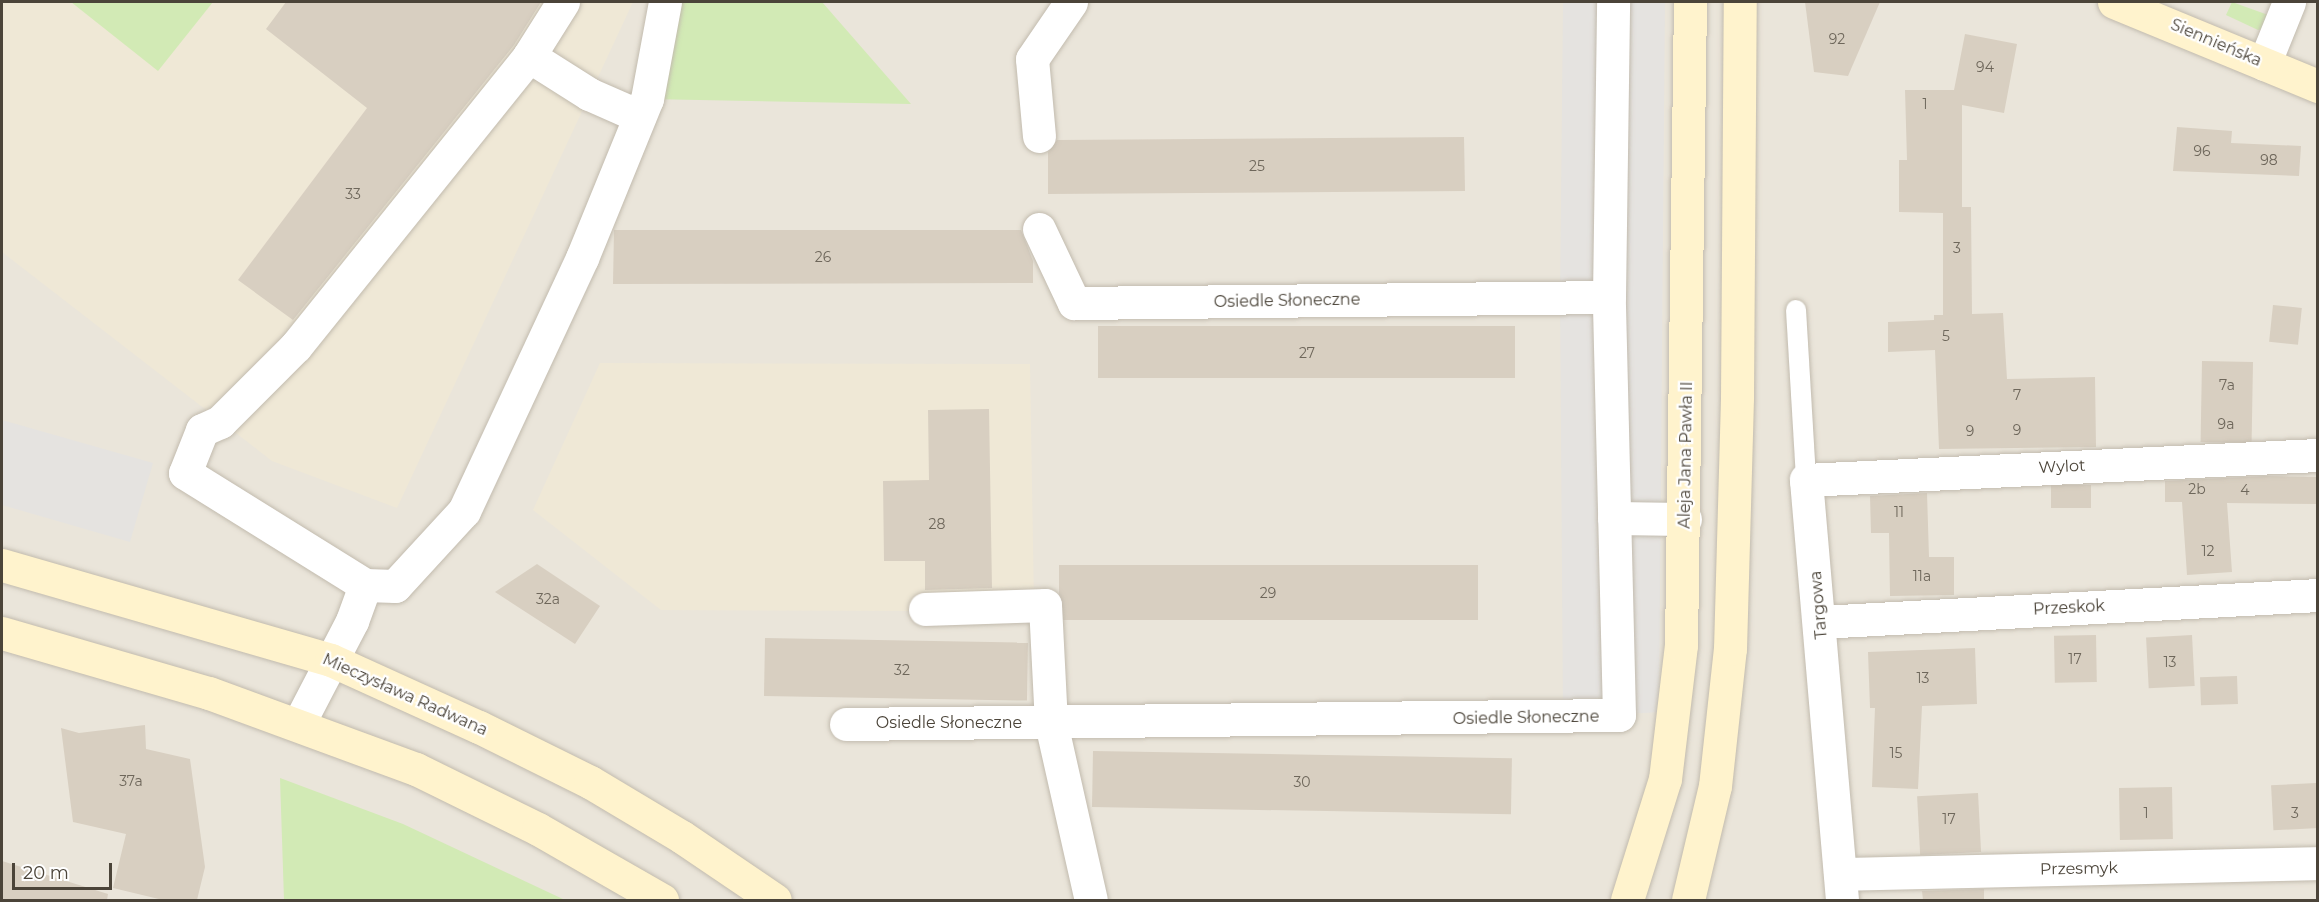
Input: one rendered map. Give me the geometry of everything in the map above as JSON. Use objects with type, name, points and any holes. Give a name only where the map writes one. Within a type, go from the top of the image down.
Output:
[{"type":"main road","name":"Aleja Jana Pawła II","points":[[1627,900],[1665,779],[1676,710],[1685,519],[1690,2]]},
{"type":"main road","name":"Siennieńska","points":[[2114,2],[2318,86]]},
{"type":"main road","points":[[1688,900],[1715,786],[1730,649],[1737,397],[1742,4]]},
{"type":"main road","name":"Mieczysława Radwana","points":[[2,566],[331,660],[479,727],[590,782],[756,895]]},
{"type":"main road","points":[[2,633],[209,693],[299,723],[416,769],[538,829],[662,900]]},
{"type":"street","points":[[563,2],[529,57],[296,346],[220,422],[202,430],[185,473],[365,585],[395,586],[464,511],[582,258],[647,99],[665,2]]},
{"type":"street","points":[[1039,136],[1032,59],[1071,2]]},
{"type":"street","name":"Osiedle Słoneczne","points":[[846,724],[1619,715],[1609,297],[1613,2]]},
{"type":"street","points":[[2264,63],[2289,2]]},
{"type":"street","points":[[529,57],[589,94],[639,116]]},
{"type":"street","name":"Osiedle Słoneczne","points":[[1039,229],[1074,303],[1609,297]]},
{"type":"street","name":"Wylot","points":[[1806,480],[2318,454]]},
{"type":"street","name":"Targowa","points":[[1806,480],[1841,887]]},
{"type":"street","points":[[1614,518],[1685,519]]},
{"type":"street","points":[[299,723],[365,585]]},
{"type":"street","name":"Przeskok","points":[[1820,622],[2318,595]]},
{"type":"street","points":[[925,609],[1045,605],[1051,723],[1091,900]]},
{"type":"street","name":"Przesmyk","points":[[1841,887],[2318,863]]},
{"type":"lane","name":"Targowa","points":[[1796,310],[1806,480]]},
{"type":"shaded area","points":[[2,2],[2317,2],[2317,900],[2,900]]},
{"type":"shaded area","points":[[2,2],[633,2],[397,508],[272,461],[2,252]]},
{"type":"shaded area","points":[[1563,2],[1665,2],[1659,712],[1563,718],[1560,297]]},
{"type":"shaded area","points":[[600,363],[1030,364],[1034,606],[913,611],[661,610],[533,510]]},
{"type":"shaded area","points":[[2,420],[153,463],[130,542],[2,505]]},
{"type":"green space","points":[[71,2],[213,2],[158,71]]},
{"type":"green space","points":[[665,2],[822,2],[911,104],[647,99]]},
{"type":"green space","points":[[2232,2],[2271,16],[2266,28],[2258,30],[2226,15]]},
{"type":"green space","points":[[280,778],[403,824],[565,900],[284,900]]},
{"type":"building","points":[[286,2],[541,2],[514,45],[293,320],[238,280],[367,108],[266,29]]},
{"type":"building","points":[[1805,2],[1880,2],[1848,76],[1814,72]]},
{"type":"building","points":[[1965,34],[2017,44],[2004,113],[1962,105],[1962,207],[1971,207],[1972,314],[2003,313],[2007,379],[2095,377],[2096,447],[1939,449],[1935,350],[1888,352],[1888,322],[1934,320],[1934,315],[1943,315],[1943,213],[1899,212],[1899,160],[1907,160],[1905,90],[1954,90]]},
{"type":"building","points":[[2177,127],[2232,131],[2231,143],[2301,146],[2299,176],[2173,171]]},
{"type":"building","points":[[1464,137],[1465,191],[1048,194],[1048,152],[1057,140]]},
{"type":"building","points":[[614,230],[1021,230],[1033,261],[1033,283],[613,284]]},
{"type":"building","points":[[2273,305],[2302,308],[2298,345],[2269,342]]},
{"type":"building","points":[[1098,326],[1515,326],[1515,378],[1098,378]]},
{"type":"building","points":[[2202,361],[2253,362],[2252,443],[2201,442]]},
{"type":"building","points":[[989,409],[992,588],[925,590],[925,561],[884,561],[883,481],[929,480],[928,410]]},
{"type":"building","points":[[2266,476],[2318,477],[2318,504],[2227,503],[2232,572],[2187,575],[2182,502],[2165,502],[2165,481]]},
{"type":"building","points":[[2051,485],[2091,485],[2091,508],[2051,508]]},
{"type":"building","points":[[1927,493],[1929,557],[1954,557],[1954,595],[1890,596],[1889,533],[1871,533],[1870,496]]},
{"type":"building","points":[[537,564],[600,606],[575,644],[495,592]]},
{"type":"building","points":[[1059,565],[1478,565],[1478,620],[1059,620]]},
{"type":"building","points":[[2096,635],[2097,682],[2055,683],[2054,636]]},
{"type":"building","points":[[2192,635],[2195,686],[2149,688],[2146,637]]},
{"type":"building","points":[[765,638],[1028,643],[1027,701],[764,696]]},
{"type":"building","points":[[1975,648],[1977,704],[1922,706],[1918,789],[1872,787],[1875,708],[1870,708],[1868,652]]},
{"type":"building","points":[[2237,676],[2238,704],[2201,705],[2200,677]]},
{"type":"building","points":[[145,725],[146,749],[190,759],[205,867],[197,900],[163,900],[113,888],[126,834],[73,822],[61,728],[79,733]]},
{"type":"building","points":[[1093,751],[1512,758],[1511,814],[1092,807]]},
{"type":"building","points":[[2316,783],[2318,828],[2273,830],[2271,785]]},
{"type":"building","points":[[2172,787],[2173,839],[2120,840],[2119,788]]},
{"type":"building","points":[[1978,793],[1981,852],[1920,855],[1917,796]]},
{"type":"building","points":[[2,861],[108,894],[107,900],[2,900]]},
{"type":"building","points":[[1984,889],[1984,900],[1923,900],[1922,891]]}]
